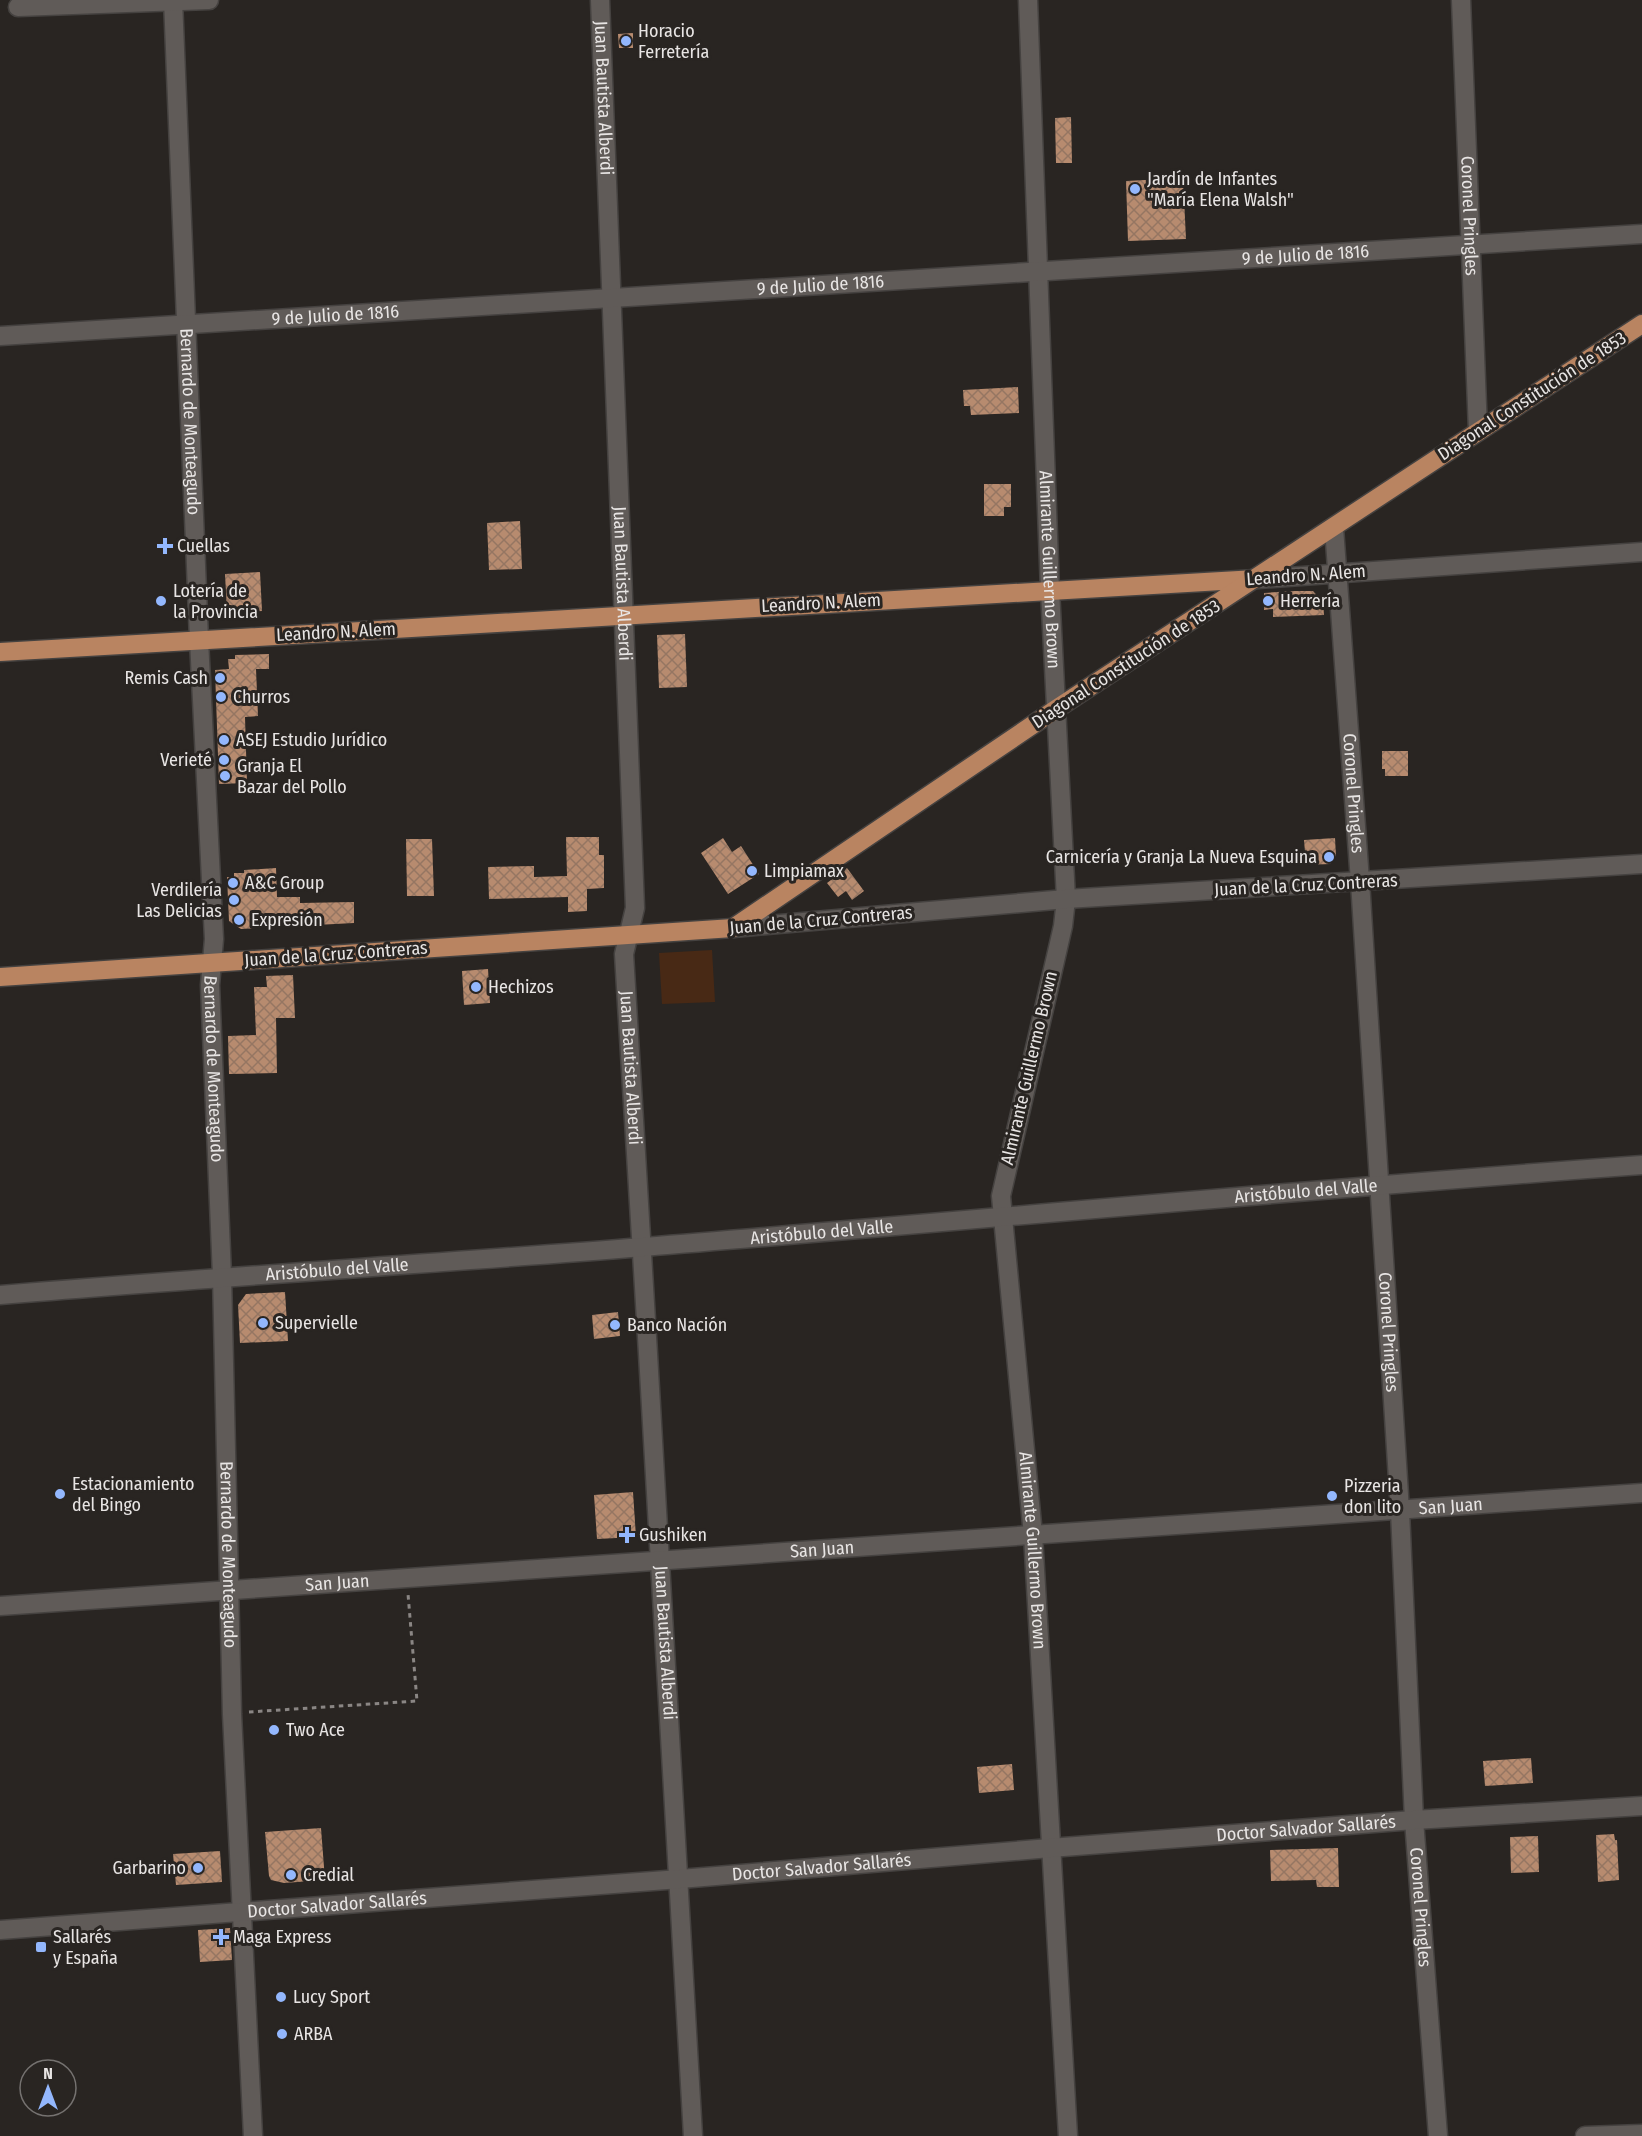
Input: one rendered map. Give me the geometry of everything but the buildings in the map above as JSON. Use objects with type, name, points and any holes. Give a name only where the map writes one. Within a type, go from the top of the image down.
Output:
[{"type":"main road","name":"Diagonal Constitución de 1853","points":[[733,928],[1056,710],[1642,324]]},
{"type":"main road","name":"Leandro N. Alem","points":[[0,652],[1258,579]]},
{"type":"main road","name":"Juan de la Cruz Contreras","points":[[0,977],[733,928]]},
{"type":"street","points":[[18,7],[209,0]]},
{"type":"street","name":"Juan Bautista Alberdi","points":[[600,0],[635,908],[624,954],[680,1879],[693,2136]]},
{"type":"street","name":"Almirante Guillermo Brown","points":[[1028,0],[1050,590],[1066,899],[1062,926],[1001,1196],[1033,1535],[1068,2136]]},
{"type":"street","name":"Coronel Pringles","points":[[1461,0],[1478,431]]},
{"type":"street","name":"Bernardo de Monteagudo","points":[[173,1],[185,323],[214,939],[210,985],[222,1276],[232,1713],[253,2136]]},
{"type":"street","name":"9 de Julio de 1816","points":[[0,336],[1642,234]]},
{"type":"street","name":"Coronel Pringles","points":[[1334,528],[1380,1184],[1400,1511],[1414,1820],[1438,2136]]},
{"type":"street","name":"Leandro N. Alem","points":[[1258,579],[1642,552]]},
{"type":"street","name":"Juan de la Cruz Contreras","points":[[733,928],[1066,899],[1642,864]]},
{"type":"street","name":"Aristóbulo del Valle","points":[[0,1295],[222,1276],[641,1247],[1380,1184],[1642,1165]]},
{"type":"street","name":"San Juan","points":[[0,1606],[1642,1493]]},
{"type":"street","name":"Doctor Salvador Sallarés","points":[[0,1930],[680,1879],[1414,1820],[1642,1806]]},
{"type":"street","points":[[1585,2136],[1642,2134]]},
{"type":"path","points":[[232,1713],[417,1701],[406,1579]]},
{"type":"shaded area","points":[[712,950],[715,1002],[662,1004],[659,953]]},
{"type":"place","name":"Horacio Ferretería","points":[[626,41]]},
{"type":"place","name":"Jardín de Infantes \"María Elena Walsh\"","points":[[1135,189]]},
{"type":"place","name":"Cuellas","points":[[165,546]]},
{"type":"place","name":"Lotería de la Provincia","points":[[161,601]]},
{"type":"place","name":"Herrería","points":[[1268,601]]},
{"type":"place","name":"Remis Cash","points":[[220,678]]},
{"type":"place","name":"Churros","points":[[221,697]]},
{"type":"place","name":"ASEJ Estudio Jurídico","points":[[224,740]]},
{"type":"place","name":"Verieté","points":[[224,760]]},
{"type":"place","name":"Granja El Bazar del Pollo","points":[[225,776]]},
{"type":"place","name":"Carnicería y Granja La Nueva Esquina","points":[[1329,857]]},
{"type":"place","name":"Limpiamax","points":[[752,871]]},
{"type":"place","name":"A&C Group","points":[[233,883]]},
{"type":"place","name":"Verdilería Las Delicias","points":[[234,900]]},
{"type":"place","name":"Expresión","points":[[239,920]]},
{"type":"place","name":"Hechizos","points":[[476,987]]},
{"type":"place","name":"Supervielle","points":[[263,1323]]},
{"type":"place","name":"Banco Nación","points":[[615,1325]]},
{"type":"place","name":"Estacionamiento del Bingo","points":[[60,1494]]},
{"type":"place","name":"Pizzeria don lito","points":[[1332,1496]]},
{"type":"place","name":"Gushiken","points":[[627,1535]]},
{"type":"place","name":"Two Ace","points":[[274,1730]]},
{"type":"place","name":"Garbarino","points":[[198,1868]]},
{"type":"place","name":"Credial","points":[[291,1875]]},
{"type":"place","name":"Maga Express","points":[[221,1937]]},
{"type":"place","name":"Sallarés y España","points":[[41,1947]]},
{"type":"place","name":"Lucy Sport","points":[[281,1997]]},
{"type":"place","name":"ARBA","points":[[282,2034]]}]
